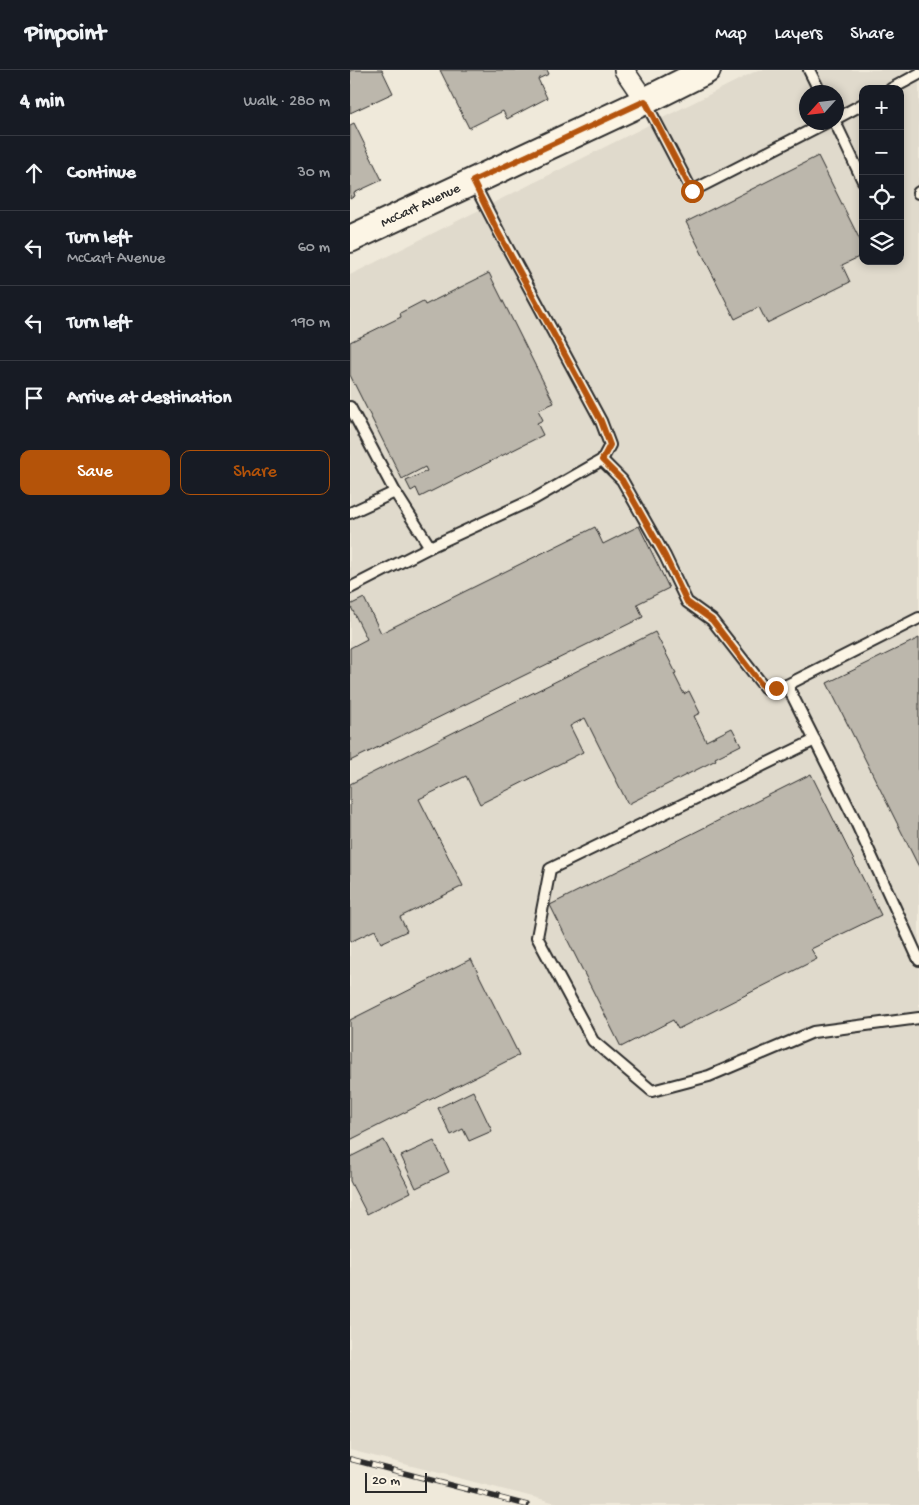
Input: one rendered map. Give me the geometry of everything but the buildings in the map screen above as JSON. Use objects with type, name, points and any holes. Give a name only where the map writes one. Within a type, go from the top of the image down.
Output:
[{"type":"main road","name":"McCart Avenue","points":[[350,239],[707,70]]},
{"type":"street","points":[[624,70],[645,101]]},
{"type":"lane","points":[[809,70],[816,85]]},
{"type":"lane","points":[[898,85],[919,74]]},
{"type":"lane","points":[[645,101],[692,191],[811,130]]},
{"type":"lane","points":[[844,114],[859,106]]},
{"type":"lane","points":[[840,130],[860,175]]},
{"type":"lane","points":[[350,588],[430,547],[534,499],[602,460],[610,445],[601,421],[498,232],[473,181]]},
{"type":"lane","points":[[350,406],[395,492],[430,547]]},
{"type":"lane","points":[[602,460],[622,480],[665,556],[687,602],[712,620],[764,688],[776,688],[787,685],[919,618]]},
{"type":"lane","points":[[350,513],[395,492]]},
{"type":"lane","points":[[787,685],[854,818],[919,960]]},
{"type":"lane","points":[[815,740],[550,869],[537,937],[593,1041],[652,1091],[709,1076],[814,1032],[919,1018]]},
{"type":"shaded area","points":[[758,70],[919,70],[919,1505],[564,1505],[350,1450],[350,275]]},
{"type":"railway","points":[[350,1459],[527,1505]]},
{"type":"route","points":[[692,191],[645,101],[473,181],[498,232],[601,421],[610,445],[602,460],[622,480],[665,556],[687,602],[712,620],[764,688],[776,688]]}]
